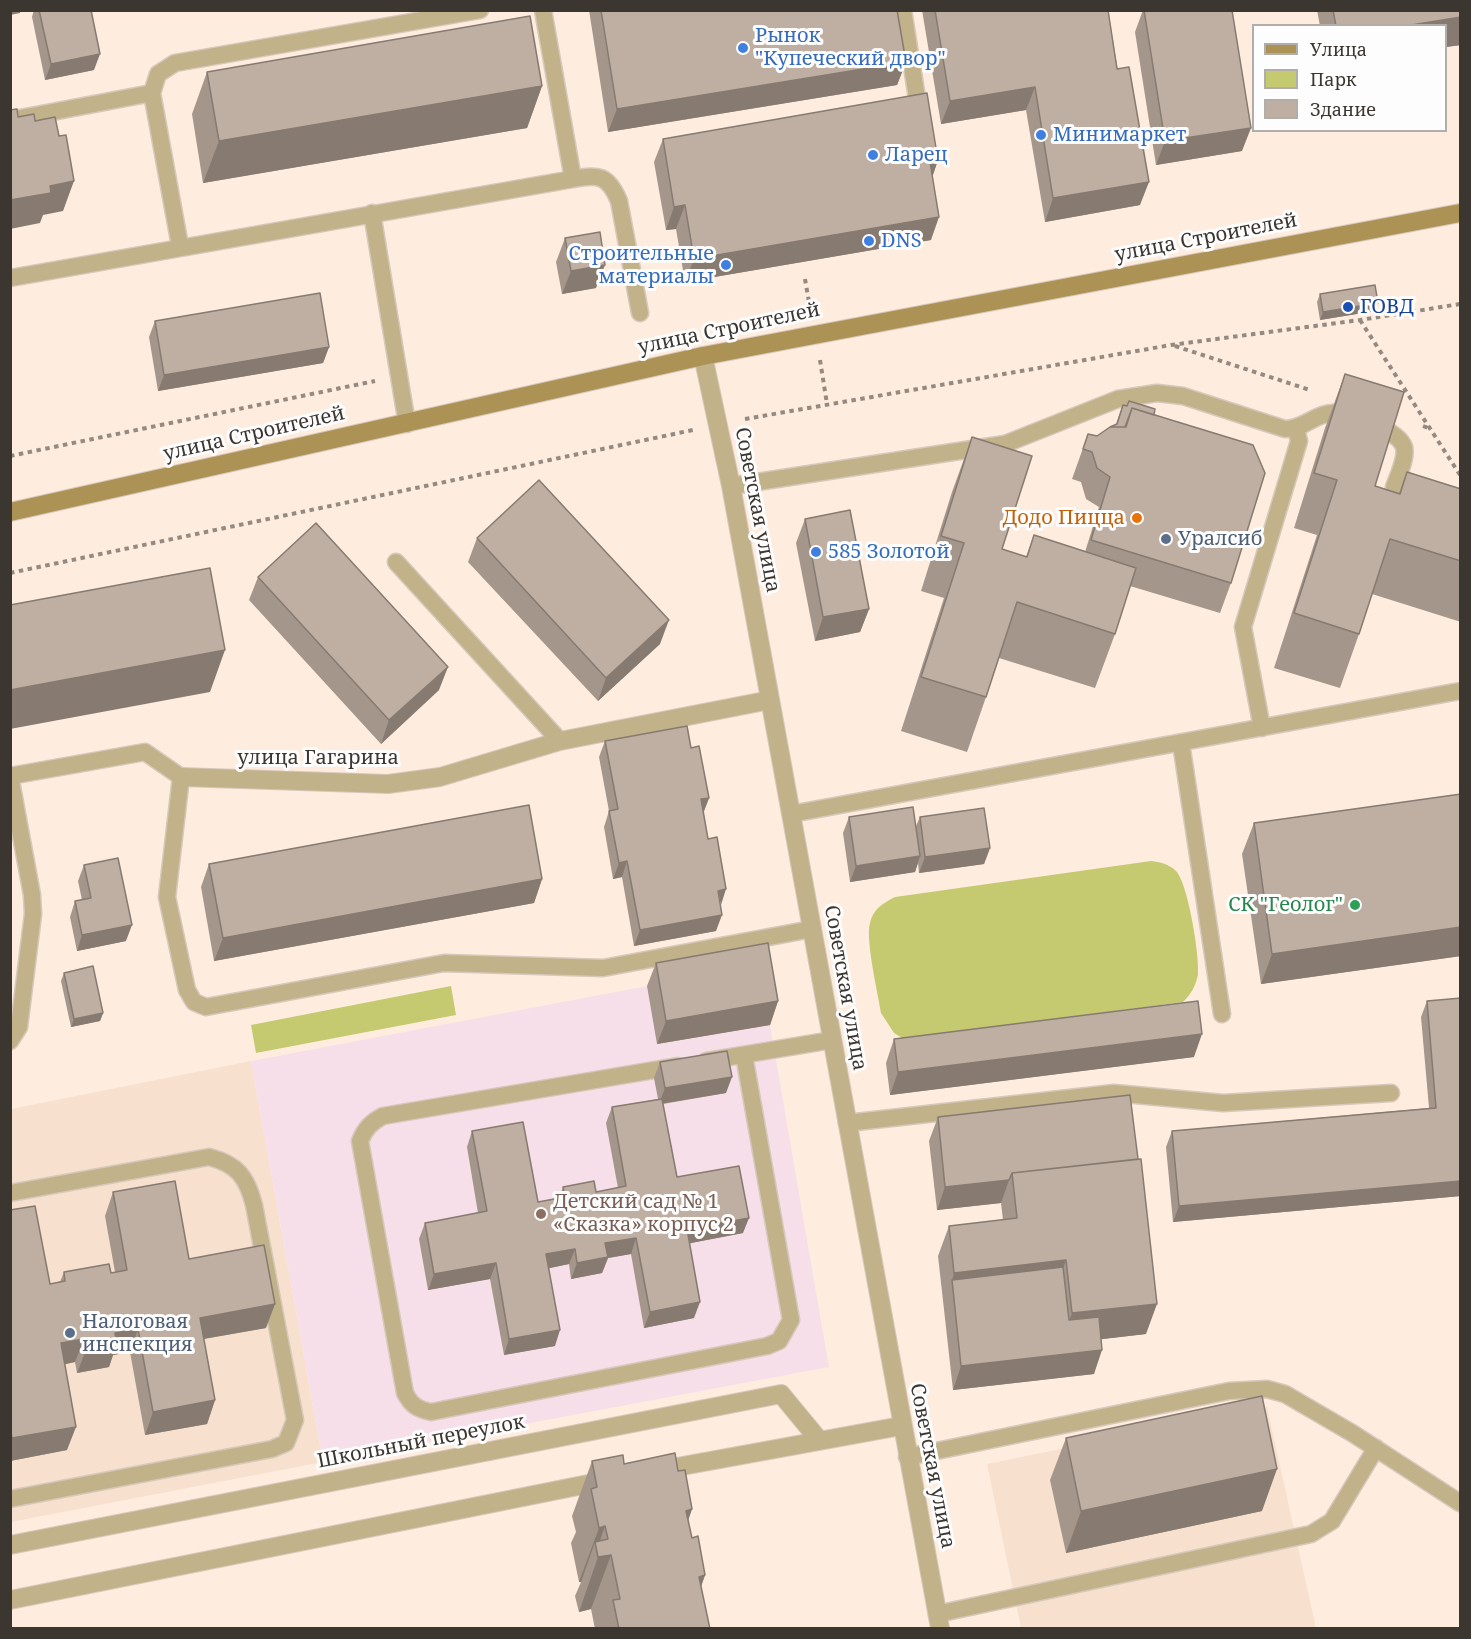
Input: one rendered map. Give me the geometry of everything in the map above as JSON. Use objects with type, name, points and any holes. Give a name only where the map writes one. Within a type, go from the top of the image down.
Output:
[{"type":"main road","name":"улица Строителей","points":[[10,512],[703,356],[1461,213]]},
{"type":"street","name":"Советская улица","points":[[703,356],[731,486],[939,1621]]},
{"type":"street","name":"улица Гагарина","points":[[181,777],[388,784],[440,777],[560,741],[770,700]]},
{"type":"street","name":"Школьный переулок","points":[[10,1545],[781,1395],[819,1440]]},
{"type":"street","points":[[10,1600],[627,1477],[902,1426]]},
{"type":"lane","points":[[180,246],[152,93],[158,74],[175,63],[480,10]]},
{"type":"lane","points":[[543,10],[573,179]]},
{"type":"lane","points":[[903,10],[917,98]]},
{"type":"lane","points":[[10,120],[152,93]]},
{"type":"lane","points":[[10,278],[180,246],[593,175],[604,179],[612,186],[620,201],[640,313]]},
{"type":"lane","points":[[372,213],[407,424]]},
{"type":"lane","points":[[731,486],[1005,444],[1118,399],[1157,393],[1183,396],[1285,429],[1296,429],[1324,414],[1334,412],[1391,431],[1400,438],[1405,454],[1394,487]]},
{"type":"lane","points":[[1262,728],[1243,627],[1299,441],[1296,429]]},
{"type":"lane","points":[[396,562],[560,741]]},
{"type":"lane","points":[[791,814],[1461,691]]},
{"type":"lane","points":[[1181,743],[1222,1014]]},
{"type":"lane","points":[[10,1041],[19,1027],[33,904],[10,776],[145,752],[181,777],[166,897],[187,990],[194,1002],[206,1007],[444,963],[603,968],[812,929]]},
{"type":"lane","points":[[744,1055],[791,1320],[779,1341],[767,1346],[431,1412],[419,1410],[410,1403],[405,1393],[360,1141],[373,1121],[383,1116],[832,1040]]},
{"type":"lane","points":[[847,1123],[1114,1093],[1223,1103],[1391,1093]]},
{"type":"lane","points":[[10,1193],[209,1157],[225,1161],[241,1171],[250,1186],[295,1420],[285,1443],[272,1449],[10,1499]]},
{"type":"lane","points":[[907,1456],[1229,1390],[1267,1389],[1285,1394],[1376,1448],[1461,1503]]},
{"type":"lane","points":[[939,1621],[1311,1534],[1332,1521],[1376,1448]]},
{"type":"path","points":[[1360,320],[1461,475]]},
{"type":"path","points":[[1171,345],[1318,392]]},
{"type":"path","points":[[10,456],[399,376]]},
{"type":"path","points":[[1420,425],[1431,429]]},
{"type":"shaded area","name":"Детский сад № 1 «Сказка» корпус 2","points":[[647,986],[658,1044],[770,1025],[829,1367],[323,1462],[251,1061]]},
{"type":"shaded area","points":[[251,1061],[323,1462],[11,1522],[11,1109]]},
{"type":"shaded area","points":[[1267,1407],[1316,1628],[1021,1628],[987,1464]]},
{"type":"green space","points":[[1151,861],[1164,864],[1176,871],[1189,904],[1198,974],[1193,990],[1183,1002],[904,1039],[894,1033],[881,1013],[870,953],[869,930],[873,914],[891,899]]},
{"type":"green space","points":[[451,986],[456,1015],[256,1053],[251,1025]]},
{"type":"building","points":[[39,10],[91,10],[100,54],[51,64]]},
{"type":"building","name":"Рынок \"Купеческий двор\"","points":[[601,10],[897,10],[906,62],[617,109]]},
{"type":"building","points":[[935,10],[1108,10],[1117,69],[1129,67],[1149,182],[1053,198],[1035,87],[950,101]]},
{"type":"building","points":[[1144,10],[1232,10],[1251,128],[1165,141]]},
{"type":"building","points":[[1333,10],[1461,10],[1461,17],[1417,24],[1336,24]]},
{"type":"building","points":[[530,16],[542,86],[219,141],[207,72]]},
{"type":"building","points":[[927,93],[938,160],[930,162],[939,217],[694,259],[685,205],[674,207],[663,139]]},
{"type":"building","points":[[17,109],[18,117],[34,114],[35,121],[55,117],[59,136],[66,135],[74,181],[50,186],[51,193],[10,200],[10,110]]},
{"type":"building","points":[[600,232],[605,265],[571,271],[565,238]]},
{"type":"building","points":[[1375,285],[1378,303],[1323,312],[1320,294]]},
{"type":"building","points":[[320,293],[329,347],[164,375],[155,321]]},
{"type":"building","points":[[1345,374],[1404,392],[1375,486],[1400,494],[1407,472],[1461,489],[1461,561],[1390,539],[1359,634],[1294,613],[1337,480],[1314,473]]},
{"type":"building","points":[[1129,401],[1155,409],[1154,415],[1132,408],[1125,427],[1110,427],[1117,424],[1123,405],[1127,406]]},
{"type":"building","name":"Уралсиб","points":[[1132,408],[1253,445],[1265,473],[1231,583],[1091,540],[1110,477],[1097,468],[1092,452],[1083,449],[1088,434],[1097,436],[1110,427],[1126,427]]},
{"type":"building","points":[[972,437],[1032,456],[1002,549],[1027,557],[1034,535],[1136,568],[1115,634],[1017,602],[986,697],[921,677],[964,543],[941,536]]},
{"type":"building","points":[[539,480],[669,620],[606,678],[477,538]]},
{"type":"building","points":[[850,510],[869,609],[823,617],[805,519]]},
{"type":"building","points":[[316,523],[448,667],[389,720],[258,577]]},
{"type":"building","points":[[210,568],[225,650],[10,690],[10,605]]},
{"type":"building","points":[[687,726],[691,748],[699,746],[709,798],[701,799],[708,839],[717,837],[726,889],[718,891],[722,915],[640,930],[627,861],[619,863],[609,811],[618,809],[605,741]]},
{"type":"building","name":"СК \"Геолог\"","points":[[1461,794],[1461,927],[1272,954],[1254,823]]},
{"type":"building","points":[[529,805],[542,879],[223,938],[209,864]]},
{"type":"building","points":[[913,807],[920,856],[856,866],[849,817]]},
{"type":"building","points":[[984,808],[990,848],[925,857],[920,817]]},
{"type":"building","points":[[118,858],[132,925],[82,935],[75,901],[91,898],[84,865]]},
{"type":"building","points":[[768,943],[778,1001],[666,1021],[656,963]]},
{"type":"building","points":[[93,966],[103,1013],[74,1019],[64,973]]},
{"type":"building","points":[[1461,998],[1461,1181],[1179,1206],[1172,1131],[1436,1108],[1427,1001]]},
{"type":"building","points":[[1198,1001],[1202,1034],[898,1072],[894,1039]]},
{"type":"building","points":[[727,1051],[732,1077],[665,1088],[660,1062]]},
{"type":"building","points":[[1130,1095],[1138,1159],[1012,1173],[1009,1180],[945,1187],[938,1117]]},
{"type":"building","points":[[662,1099],[677,1177],[739,1166],[749,1218],[687,1229],[700,1302],[650,1312],[636,1238],[605,1243],[608,1257],[577,1263],[575,1249],[546,1254],[560,1330],[509,1339],[496,1263],[434,1274],[425,1223],[487,1211],[472,1131],[523,1122],[538,1202],[565,1197],[563,1187],[594,1181],[596,1192],[626,1186],[612,1107]]},
{"type":"building","points":[[1141,1159],[1157,1304],[1072,1313],[1066,1260],[954,1273],[949,1226],[1017,1218],[1012,1173]]},
{"type":"building","points":[[175,1181],[189,1259],[264,1245],[275,1304],[200,1318],[215,1400],[153,1412],[138,1329],[115,1333],[117,1344],[86,1350],[84,1339],[61,1343],[76,1427],[12,1438],[10,1428],[10,1210],[35,1206],[50,1284],[65,1281],[64,1272],[109,1264],[111,1273],[127,1270],[113,1192]]},
{"type":"building","points":[[1063,1267],[1069,1320],[1099,1317],[1102,1350],[961,1366],[952,1280]]},
{"type":"building","points":[[1262,1396],[1277,1469],[1081,1511],[1066,1438]]},
{"type":"building","points":[[675,1453],[678,1471],[685,1470],[692,1509],[686,1511],[692,1538],[698,1536],[705,1575],[699,1577],[710,1629],[619,1629],[613,1600],[620,1599],[611,1555],[598,1557],[595,1542],[608,1539],[605,1526],[599,1528],[591,1489],[597,1487],[592,1461],[623,1455],[624,1464]]},
{"type":"place","name":"Рынок \"Купеческий двор\"","points":[[743,48]]},
{"type":"place","name":"Минимаркет","points":[[1041,135]]},
{"type":"place","name":"Ларец","points":[[873,155]]},
{"type":"place","name":"DNS","points":[[869,241]]},
{"type":"place","name":"Строительные материалы","points":[[726,265]]},
{"type":"place","name":"ГОВД","points":[[1348,307]]},
{"type":"place","name":"Додо Пицца","points":[[1137,518]]},
{"type":"place","name":"Уралсиб","points":[[1166,539]]},
{"type":"place","name":"585 Золотой","points":[[816,552]]},
{"type":"place","name":"СК \"Геолог\"","points":[[1355,905]]},
{"type":"place","name":"Детский сад № 1 «Сказка» корпус 2","points":[[541,1214]]},
{"type":"place","name":"Налоговая инспекция","points":[[70,1333]]}]
